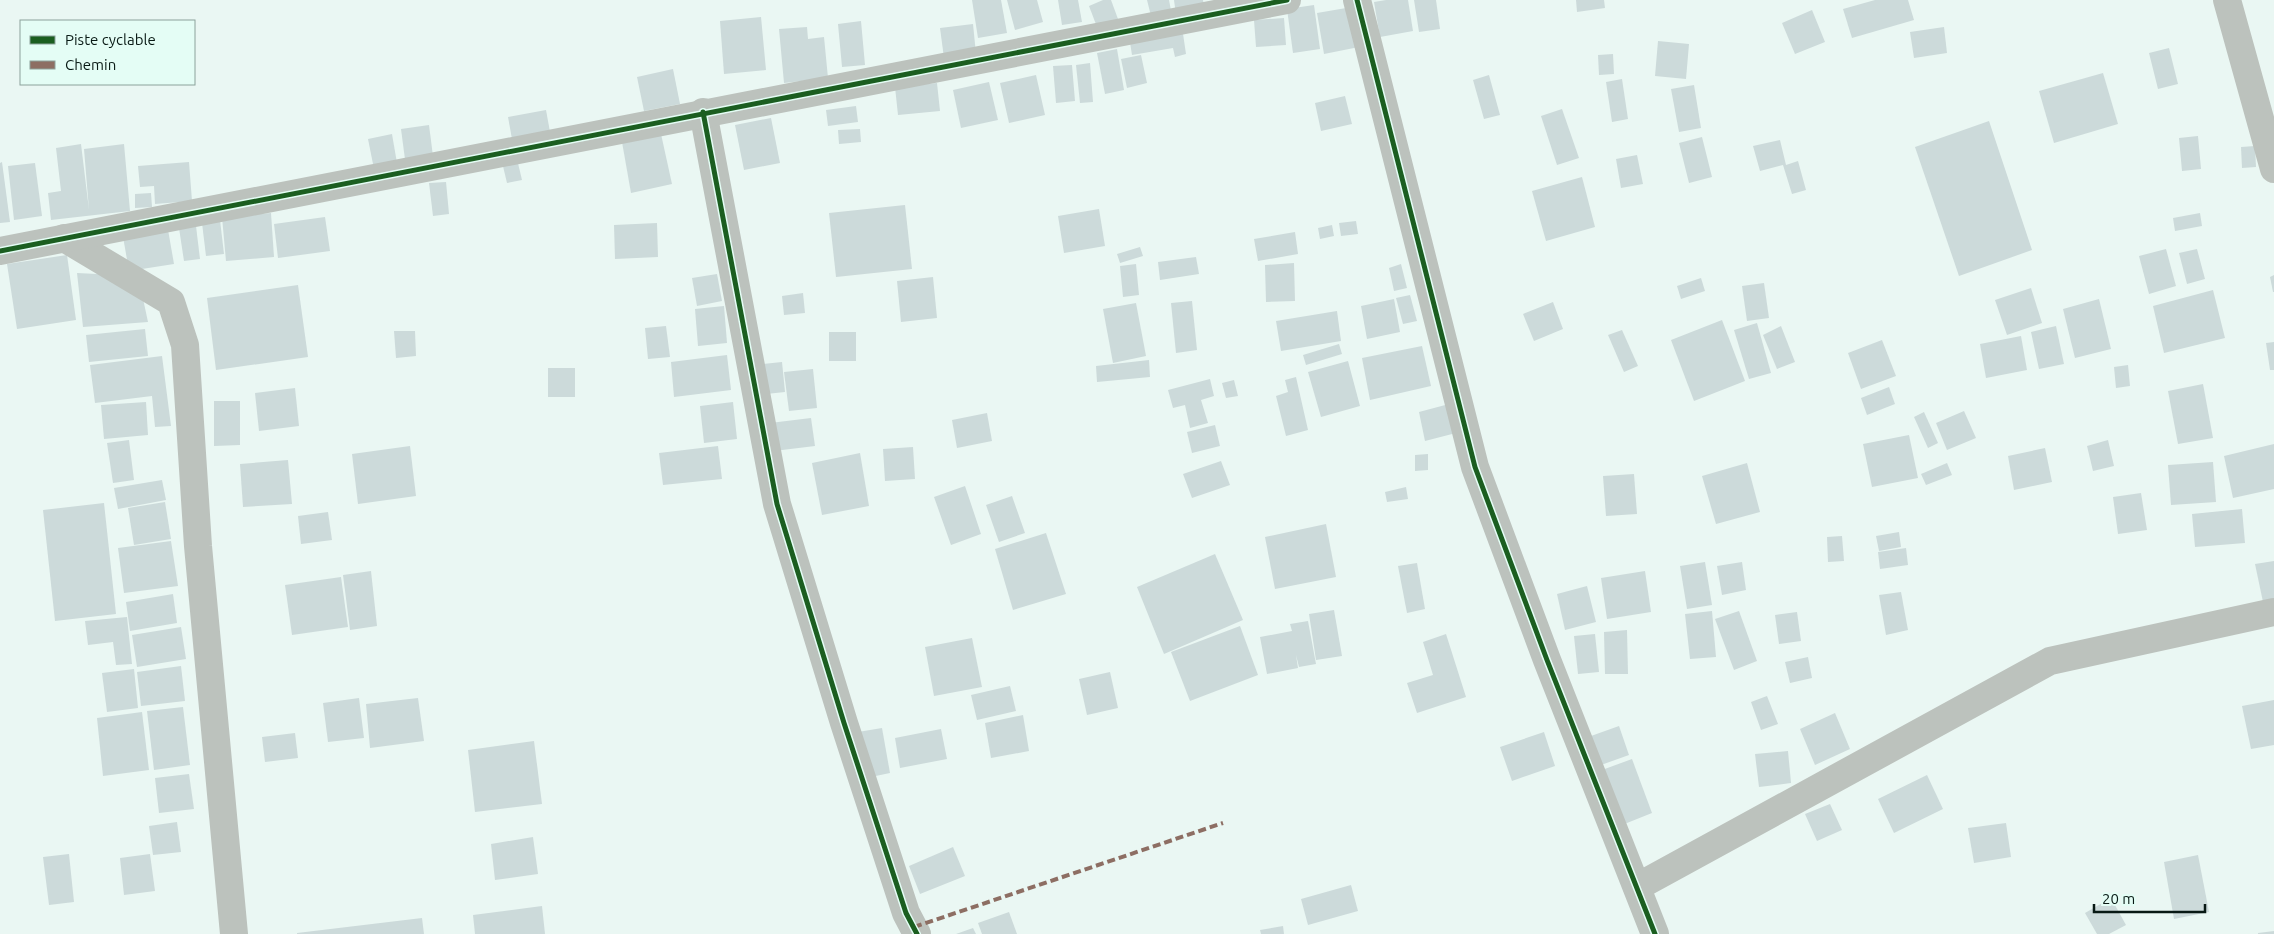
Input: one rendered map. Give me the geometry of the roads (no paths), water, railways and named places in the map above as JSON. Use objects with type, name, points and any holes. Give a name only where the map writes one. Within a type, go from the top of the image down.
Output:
[{"type":"street","points":[[0,250],[1287,0]]},
{"type":"street","points":[[1357,0],[1475,467],[1547,660],[1655,934]]},
{"type":"street","points":[[2227,0],[2274,169]]},
{"type":"street","points":[[703,112],[777,504],[844,723],[906,913],[917,934]]},
{"type":"street","points":[[64,238],[171,302],[185,345],[198,546],[234,934]]},
{"type":"street","points":[[1637,887],[2050,661],[2274,612]]}]
